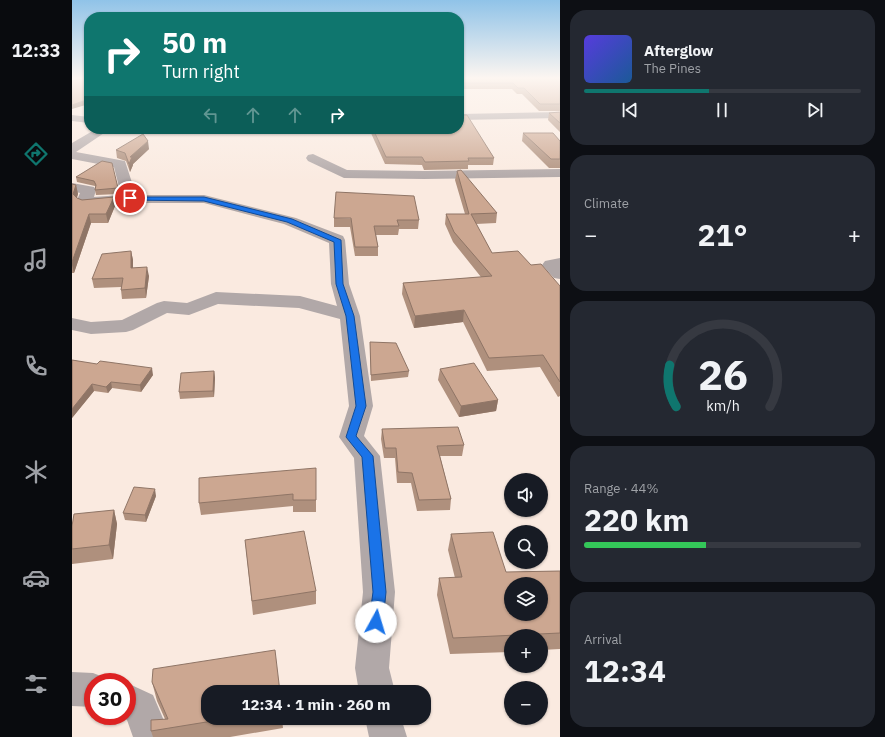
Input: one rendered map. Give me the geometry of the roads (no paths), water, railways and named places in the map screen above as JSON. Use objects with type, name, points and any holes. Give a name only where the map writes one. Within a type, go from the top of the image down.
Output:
[{"type":"street","points":[[464,117],[560,115]]},
{"type":"street","points":[[72,118],[84,119]]},
{"type":"street","points":[[72,149],[96,134]]},
{"type":"street","points":[[72,155],[120,164],[130,198]]},
{"type":"street","points":[[313,158],[344,174],[424,175],[558,169]]},
{"type":"street","points":[[72,187],[89,190],[84,202],[130,198],[204,199],[290,221],[337,240],[340,284],[350,316],[361,406],[351,437],[367,456],[379,592],[372,668],[376,685]]},
{"type":"street","points":[[560,263],[551,265],[560,274]]},
{"type":"street","points":[[72,324],[91,328],[126,326],[164,307],[189,309],[216,298],[300,302],[350,316]]},
{"type":"street","points":[[72,689],[84,690]]},
{"type":"street","points":[[136,706],[140,708],[152,737]]},
{"type":"street","points":[[385,725],[388,737]]}]
